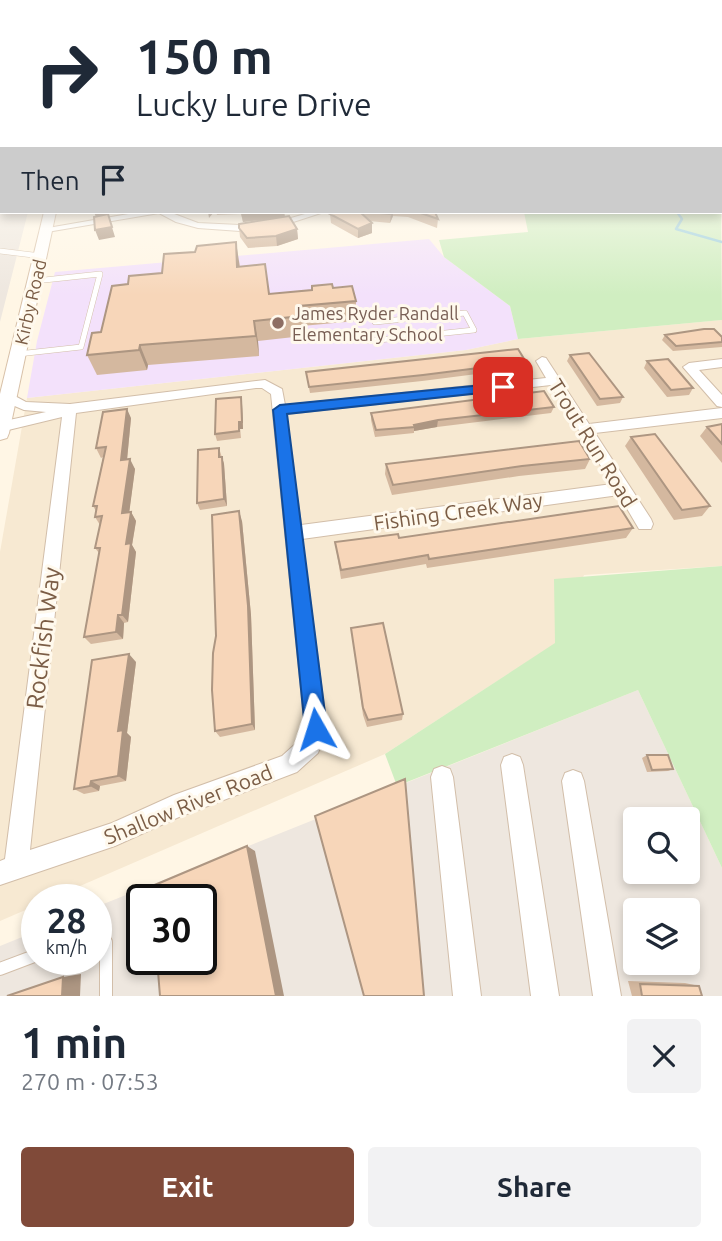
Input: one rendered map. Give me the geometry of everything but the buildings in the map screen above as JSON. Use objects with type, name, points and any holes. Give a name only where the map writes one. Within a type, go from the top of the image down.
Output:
[{"type":"main road","name":"Kirby Road","points":[[1,424],[50,214]]},
{"type":"street","points":[[47,229],[142,214]]},
{"type":"street","points":[[166,214],[188,223],[229,227],[279,224],[313,214]]},
{"type":"street","name":"Trout Run Road","points":[[542,361],[645,524]]},
{"type":"street","points":[[722,363],[689,366],[722,403]]},
{"type":"street","points":[[280,410],[554,382]]},
{"type":"street","name":"Shallow River Road","points":[[8,398],[24,406],[70,409],[256,383],[265,384],[277,392],[316,729],[310,744],[289,764],[174,807],[115,834],[8,870]]},
{"type":"street","name":"Shallow River Road","points":[[1,424],[46,418],[70,409]]},
{"type":"street","name":"Rockfish Way","points":[[8,870],[70,409]]},
{"type":"street","points":[[584,429],[722,413]]},
{"type":"street","name":"Fishing Creek Way","points":[[294,533],[622,489]]},
{"type":"street","points":[[512,765],[545,996]]},
{"type":"street","points":[[442,777],[467,996]]},
{"type":"street","points":[[573,781],[607,996]]},
{"type":"lane","points":[[0,251],[41,256]]},
{"type":"lane","points":[[18,354],[81,347],[100,274],[35,281]]},
{"type":"lane","points":[[369,341],[474,330],[465,313],[375,322]]},
{"type":"lane","points":[[0,969],[21,961]]},
{"type":"lane","points":[[106,975],[106,996]]},
{"type":"shaded area","points":[[0,214],[27,214],[0,322]]},
{"type":"shaded area","name":"James Ryder Randall Elementary School","points":[[429,239],[444,257],[510,306],[518,339],[466,350],[27,398],[37,341],[55,272]]},
{"type":"shaded area","points":[[722,320],[722,566],[584,575],[556,643],[385,754],[85,884],[21,884],[21,912],[0,921],[0,552],[27,398],[466,350],[518,339]]},
{"type":"shaded area","points":[[638,690],[693,807],[623,807],[623,884],[700,884],[700,821],[722,868],[722,996],[0,996],[0,946],[21,937],[21,975],[112,975],[112,901],[126,895],[126,975],[217,975],[217,884],[153,884]]},
{"type":"green space","points":[[524,214],[721,214],[722,320],[518,339],[510,306],[444,257],[439,240],[528,232]]},
{"type":"green space","points":[[722,566],[722,868],[700,821],[700,807],[693,807],[638,690],[397,786],[385,754],[555,643],[554,579]]},
{"type":"waterway","points":[[678,214],[682,219],[676,229],[722,242]]},
{"type":"place","name":"James Ryder Randall Elementary School","points":[[278,323]]},
{"type":"route","points":[[316,729],[280,410],[503,387]]}]
